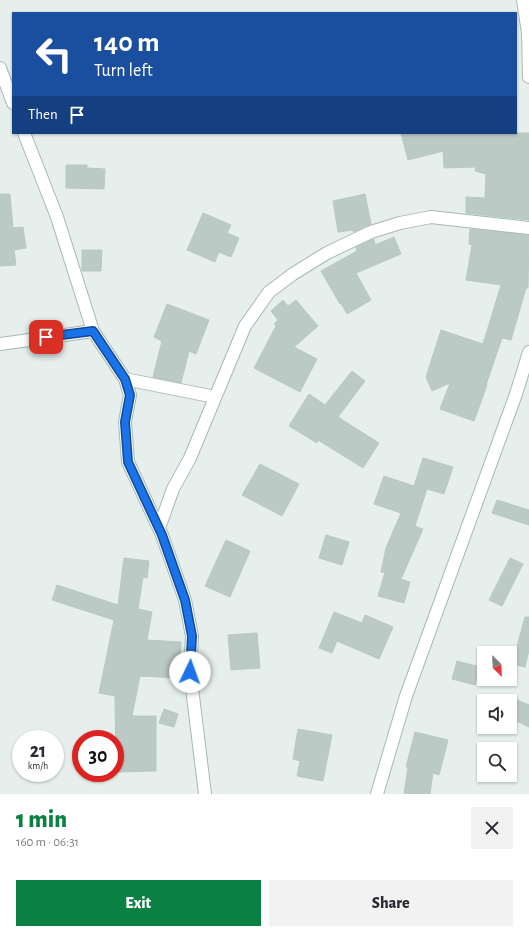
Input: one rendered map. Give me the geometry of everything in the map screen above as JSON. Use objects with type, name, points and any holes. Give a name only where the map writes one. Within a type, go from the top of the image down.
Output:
[{"type":"street","points":[[523,0],[528,33],[529,77]]},
{"type":"street","points":[[0,68],[12,101]]},
{"type":"street","points":[[24,134],[57,217],[93,331],[125,379],[130,395],[125,422],[128,462],[159,528],[185,600],[192,636],[190,672],[205,794]]},
{"type":"street","points":[[159,528],[173,489],[190,458],[245,326],[269,292],[293,274],[327,253],[372,232],[400,223],[431,217],[529,228]]},
{"type":"street","points":[[0,344],[93,331]]},
{"type":"street","points":[[378,794],[406,696],[516,394],[529,352]]},
{"type":"street","points":[[125,379],[215,397]]},
{"type":"building","points":[[529,133],[529,220],[466,213],[466,197],[485,198],[486,174],[475,171],[476,167],[444,168],[443,151],[408,160],[401,134]]},
{"type":"building","points":[[66,165],[87,165],[87,168],[105,169],[104,189],[66,188]]},
{"type":"building","points":[[0,194],[10,194],[13,228],[23,227],[26,248],[14,250],[16,265],[0,266]]},
{"type":"building","points":[[365,194],[371,224],[353,232],[353,230],[338,232],[333,201]]},
{"type":"building","points":[[203,213],[231,225],[227,233],[239,238],[231,257],[219,252],[215,262],[187,250]]},
{"type":"building","points":[[470,229],[529,235],[528,288],[526,288],[511,340],[502,338],[474,421],[440,409],[450,383],[432,391],[426,377],[441,330],[483,344],[501,285],[466,280],[472,245],[469,244]]},
{"type":"building","points":[[394,237],[401,254],[356,273],[371,300],[347,314],[321,271],[357,251],[356,247],[374,239],[375,245]]},
{"type":"building","points":[[82,250],[102,250],[101,271],[82,271]]},
{"type":"building","points":[[283,300],[288,306],[296,300],[318,326],[294,347],[317,359],[300,392],[254,368],[276,326],[274,324],[278,320],[271,311]]},
{"type":"building","points":[[167,304],[209,320],[196,354],[189,351],[181,383],[153,377],[162,341],[154,337]]},
{"type":"building","points":[[352,371],[365,381],[338,417],[379,443],[363,468],[318,440],[317,443],[289,426],[309,394],[325,405]]},
{"type":"building","points":[[423,458],[453,467],[444,494],[427,489],[415,526],[423,529],[401,579],[410,582],[404,603],[378,596],[385,572],[381,572],[386,548],[401,513],[374,504],[384,476],[414,486]]},
{"type":"building","points":[[260,464],[299,484],[282,516],[242,495]]},
{"type":"building","points":[[497,500],[529,510],[529,525],[492,513]]},
{"type":"building","points":[[326,535],[349,542],[342,565],[319,558]]},
{"type":"building","points":[[226,540],[250,551],[230,597],[205,586]]},
{"type":"building","points":[[124,558],[149,561],[147,578],[143,577],[138,609],[152,612],[147,640],[181,642],[179,678],[140,676],[132,716],[156,716],[156,771],[124,772],[124,730],[115,730],[115,696],[99,693],[114,620],[52,600],[57,585],[118,605]]},
{"type":"building","points":[[510,558],[523,564],[502,606],[489,600]]},
{"type":"building","points":[[334,612],[362,623],[365,615],[393,627],[379,659],[337,641],[332,653],[319,648]]},
{"type":"building","points":[[525,617],[529,617],[529,650],[525,667],[517,665],[517,646]]},
{"type":"building","points":[[257,633],[260,668],[231,670],[228,635]]},
{"type":"building","points":[[457,661],[477,666],[477,678],[475,685],[452,679]]},
{"type":"building","points":[[517,700],[529,705],[529,727],[517,721]]},
{"type":"building","points":[[164,709],[178,714],[174,727],[159,723]]},
{"type":"building","points":[[298,729],[332,735],[323,781],[297,776],[300,761],[293,759]]},
{"type":"building","points":[[415,732],[448,740],[439,775],[433,773],[430,794],[404,794],[408,767],[406,767]]},
{"type":"route","points":[[46,337],[93,331],[125,379],[130,395],[125,422],[128,462],[144,493],[162,535],[185,600],[192,636],[190,672]]}]
